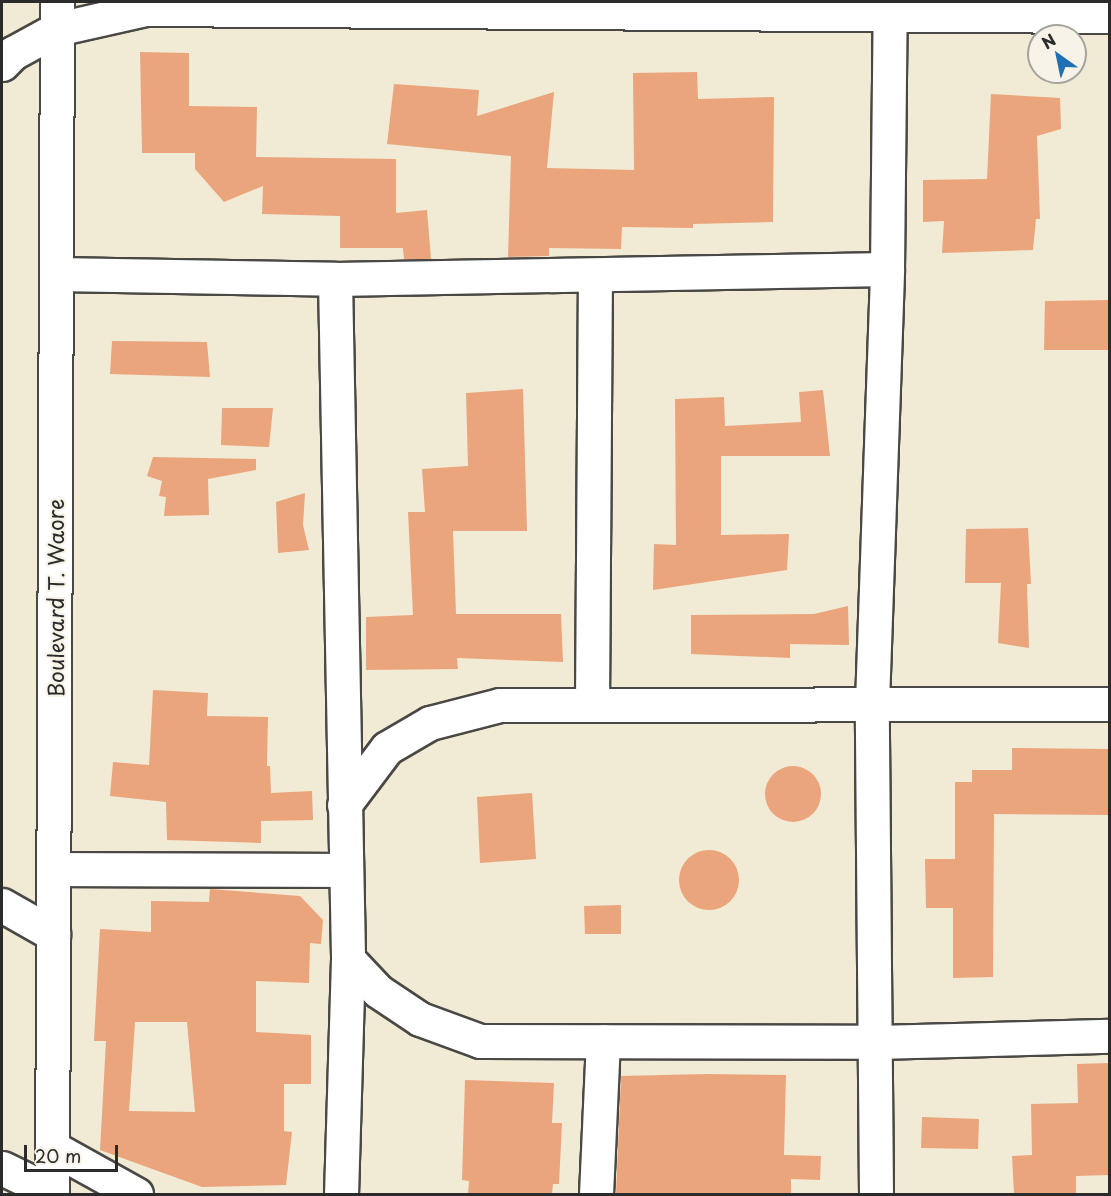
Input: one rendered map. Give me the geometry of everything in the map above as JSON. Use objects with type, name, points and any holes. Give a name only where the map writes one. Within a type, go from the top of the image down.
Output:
[{"type":"street","points":[[2,64],[57,15],[145,9],[890,9],[1110,16]]},
{"type":"street","points":[[876,1194],[872,703],[887,269],[890,9]]},
{"type":"street","name":"Boulevard T. Waore","points":[[52,1193],[57,15]]},
{"type":"street","points":[[56,274],[335,279],[887,269]]},
{"type":"street","points":[[592,702],[595,276]]},
{"type":"street","points":[[335,279],[344,805],[343,870],[348,959],[341,1194]]},
{"type":"street","points":[[344,805],[387,748],[430,723],[500,705],[592,702],[1110,704]]},
{"type":"street","points":[[54,868],[343,870]]},
{"type":"street","points":[[2,905],[53,934]]},
{"type":"street","points":[[348,959],[378,991],[420,1019],[480,1041],[875,1042],[1110,1036]]},
{"type":"street","points":[[596,1194],[603,1041]]},
{"type":"street","points":[[52,1148],[136,1194]]},
{"type":"street","points":[[2,1168],[52,1193]]},
{"type":"building","points":[[140,52],[189,53],[189,106],[257,107],[256,157],[396,159],[396,213],[427,210],[431,259],[404,259],[403,248],[340,248],[340,216],[262,214],[263,186],[224,202],[195,169],[195,153],[142,153]]},
{"type":"building","points":[[697,72],[698,99],[774,97],[773,222],[693,224],[693,228],[622,227],[621,249],[549,248],[549,256],[508,257],[511,156],[387,144],[394,84],[479,90],[477,116],[554,92],[547,168],[634,170],[633,73]]},
{"type":"building","points":[[991,94],[1060,98],[1061,129],[1037,136],[1040,219],[1036,219],[1033,250],[942,253],[944,221],[923,222],[923,180],[987,179]]},
{"type":"building","points":[[1110,300],[1110,350],[1044,350],[1045,301]]},
{"type":"building","points":[[112,341],[207,342],[210,377],[110,374]]},
{"type":"building","points":[[523,389],[527,531],[453,531],[456,614],[561,614],[563,662],[457,658],[458,669],[366,670],[366,617],[413,615],[408,512],[425,512],[422,469],[468,466],[466,393]]},
{"type":"building","points":[[823,390],[830,456],[721,456],[721,535],[789,534],[787,570],[653,590],[654,544],[676,545],[675,399],[724,397],[725,426],[801,422],[799,392]]},
{"type":"building","points":[[222,408],[273,408],[269,447],[221,445]]},
{"type":"building","points":[[153,457],[256,459],[256,470],[208,479],[209,515],[164,516],[166,497],[159,496],[162,481],[147,476]]},
{"type":"building","points":[[305,493],[303,525],[309,550],[278,553],[276,502]]},
{"type":"building","points":[[1028,528],[1031,584],[1027,584],[1029,648],[998,643],[1001,583],[965,583],[966,529]]},
{"type":"building","points":[[848,606],[849,645],[790,644],[790,658],[691,654],[691,615],[814,614]]},
{"type":"building","points":[[153,690],[208,693],[207,716],[268,717],[267,766],[270,766],[271,793],[312,791],[313,820],[261,821],[261,843],[167,840],[166,802],[110,796],[113,762],[149,765]]},
{"type":"building","points":[[1012,748],[1110,749],[1110,815],[994,814],[993,977],[953,978],[953,908],[926,908],[925,859],[955,859],[955,782],[972,782],[972,770],[1012,770]]},
{"type":"building","points":[[787,766],[799,766],[813,774],[821,788],[819,805],[813,814],[799,822],[787,822],[770,810],[765,800],[765,788],[777,771]]},
{"type":"building","points":[[532,793],[536,859],[480,863],[477,797]]},
{"type":"building","points":[[709,850],[726,855],[734,863],[739,880],[734,897],[726,905],[709,910],[692,905],[684,897],[679,880],[684,863],[692,855]]},
{"type":"building","points":[[210,889],[300,896],[323,920],[321,944],[310,943],[309,983],[256,981],[256,1032],[311,1035],[311,1084],[284,1084],[284,1131],[292,1132],[286,1185],[202,1187],[100,1150],[106,1041],[94,1041],[100,929],[151,932],[151,901],[209,902]],"holes":[[[135,1022],[187,1022],[195,1112],[129,1111]]]},
{"type":"building","points":[[621,905],[621,934],[585,934],[584,906]]},
{"type":"building","points":[[1110,1063],[1110,1175],[1076,1176],[1076,1194],[1014,1194],[1012,1156],[1032,1155],[1031,1104],[1078,1103],[1077,1064]]},
{"type":"building","points":[[786,1075],[784,1155],[821,1156],[820,1180],[791,1179],[791,1194],[616,1194],[621,1076]]},
{"type":"building","points":[[465,1080],[554,1083],[552,1123],[562,1123],[559,1184],[553,1184],[552,1194],[468,1194],[469,1181],[462,1180]]},
{"type":"building","points":[[922,1117],[979,1119],[978,1149],[921,1148]]}]
